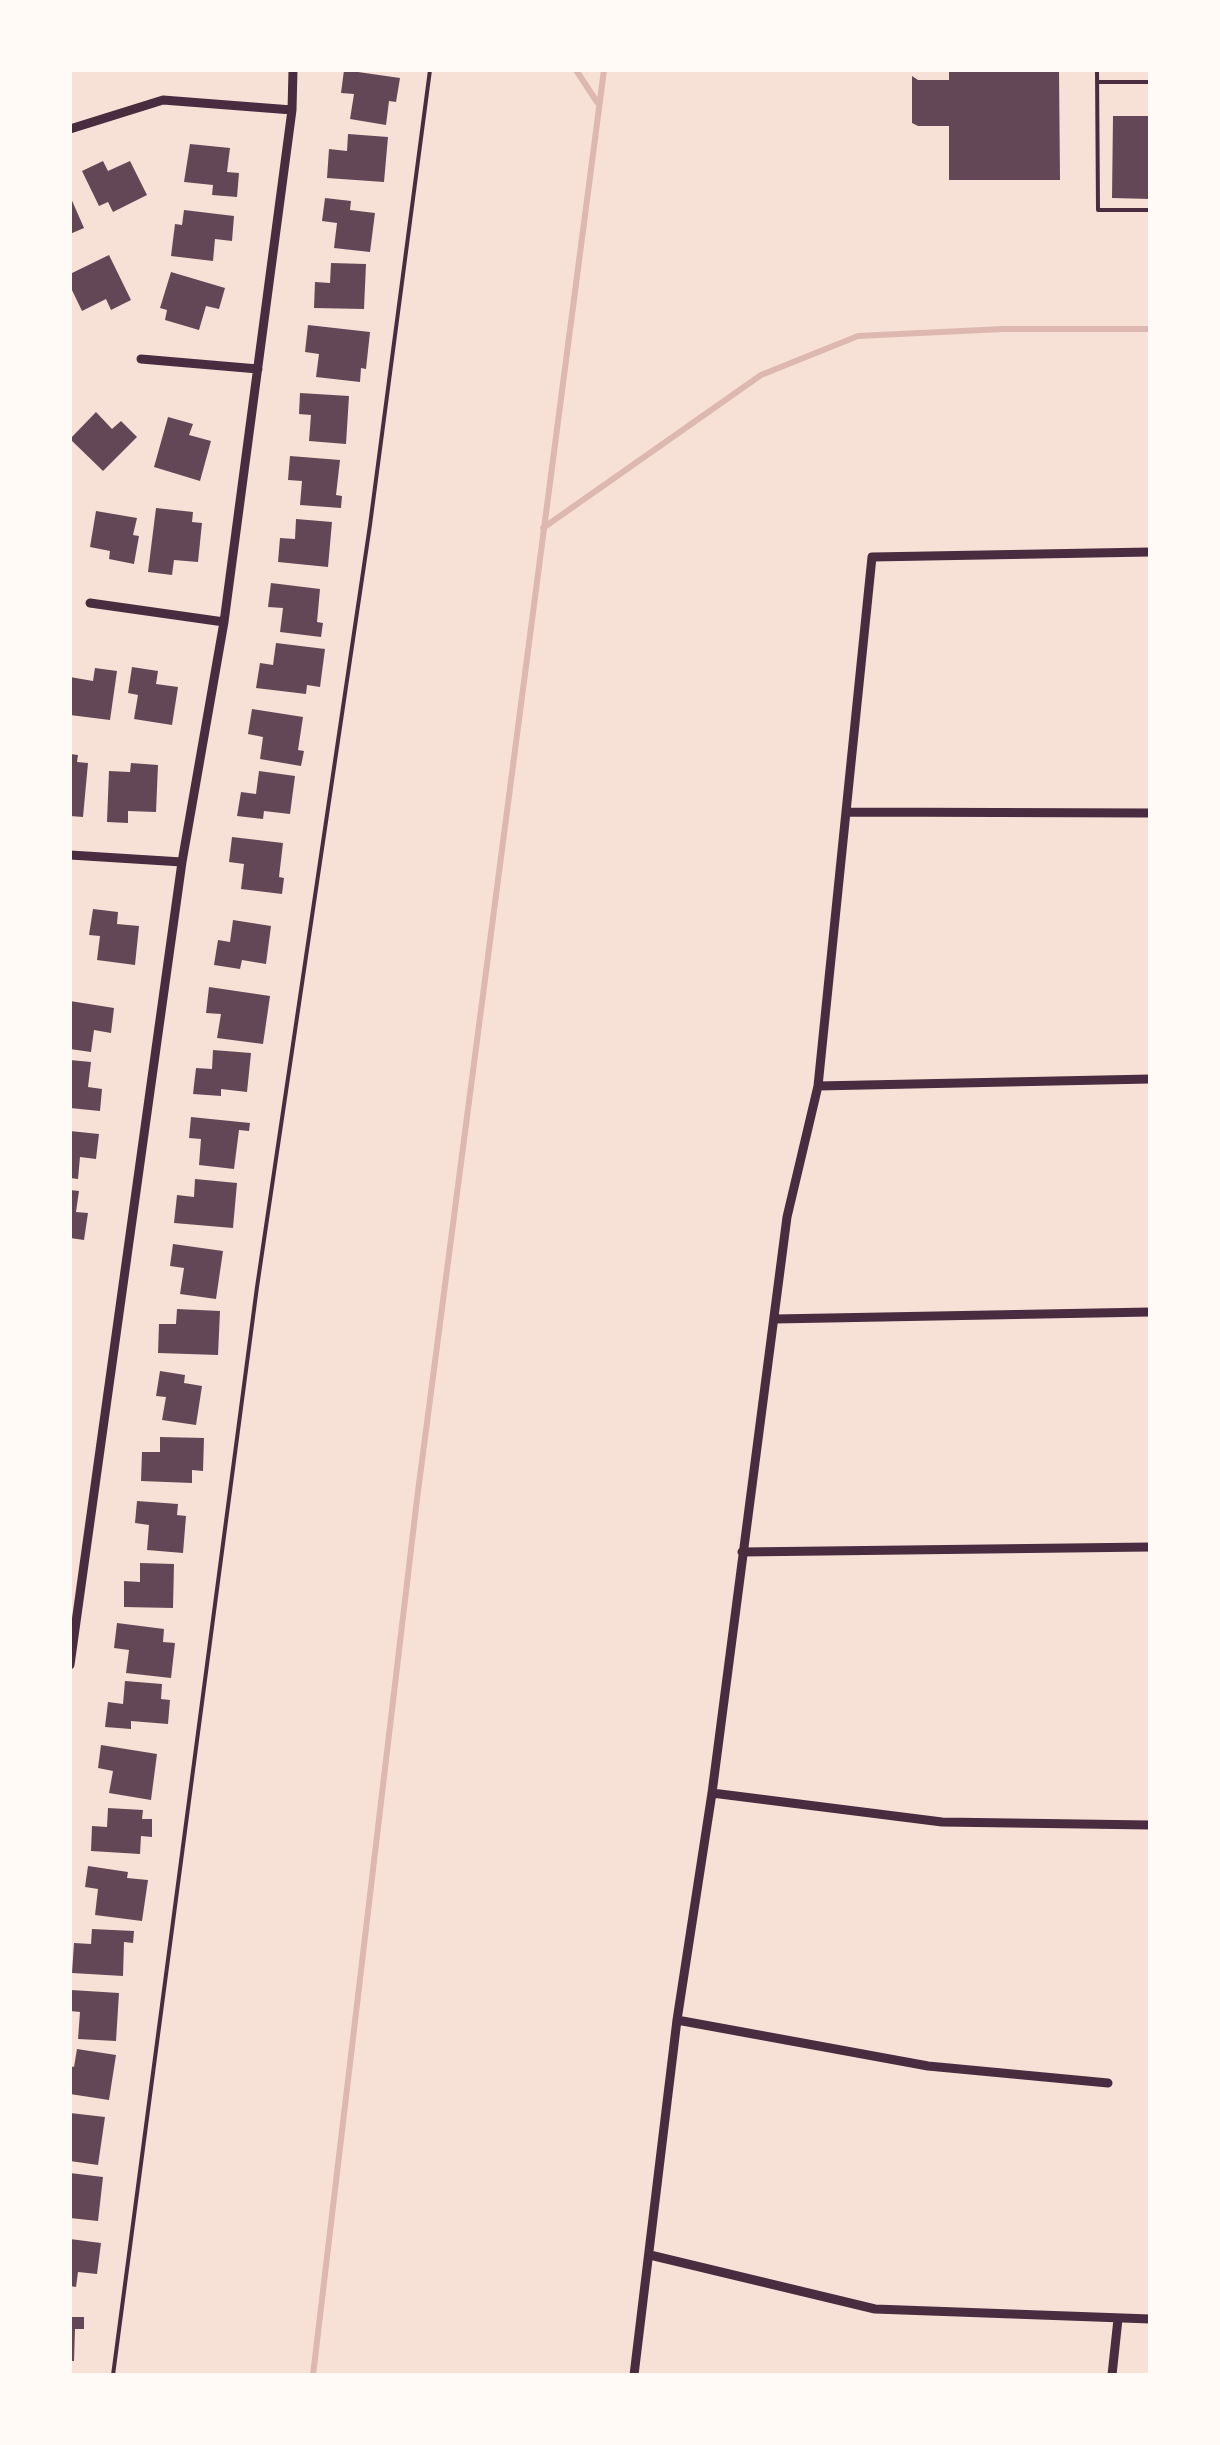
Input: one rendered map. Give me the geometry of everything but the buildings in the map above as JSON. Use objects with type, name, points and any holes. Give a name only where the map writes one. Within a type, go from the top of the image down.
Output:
[{"type":"street","points":[[70,1664],[182,862],[224,622],[292,110],[293,70]]},
{"type":"street","points":[[70,129],[163,100],[292,110]]},
{"type":"street","points":[[141,359],[258,369]]},
{"type":"street","points":[[634,2375],[677,2020],[712,1793],[786,1217],[818,1086],[872,557],[1150,552]]},
{"type":"street","points":[[90,603],[224,622]]},
{"type":"street","points":[[846,812],[1150,813]]},
{"type":"street","points":[[70,855],[182,862]]},
{"type":"street","points":[[818,1086],[1150,1079]]},
{"type":"street","points":[[775,1319],[1150,1312]]},
{"type":"street","points":[[742,1552],[1150,1547]]},
{"type":"street","points":[[712,1793],[942,1822],[1150,1824]]},
{"type":"street","points":[[677,2020],[928,2066],[1108,2083]]},
{"type":"street","points":[[650,2255],[874,2310],[1150,2319]]},
{"type":"street","points":[[1112,2375],[1118,2319]]},
{"type":"lane","points":[[1097,70],[1098,210],[1150,210]]},
{"type":"lane","points":[[1097,82],[1150,82]]},
{"type":"path","points":[[114,2375],[256,1287],[370,525],[430,70]]},
{"type":"waterway","points":[[576,70],[597,102]]},
{"type":"waterway","points":[[313,2375],[417,1499],[604,70]]},
{"type":"waterway","points":[[543,528],[761,375],[858,336],[1003,329],[1150,329]]}]
